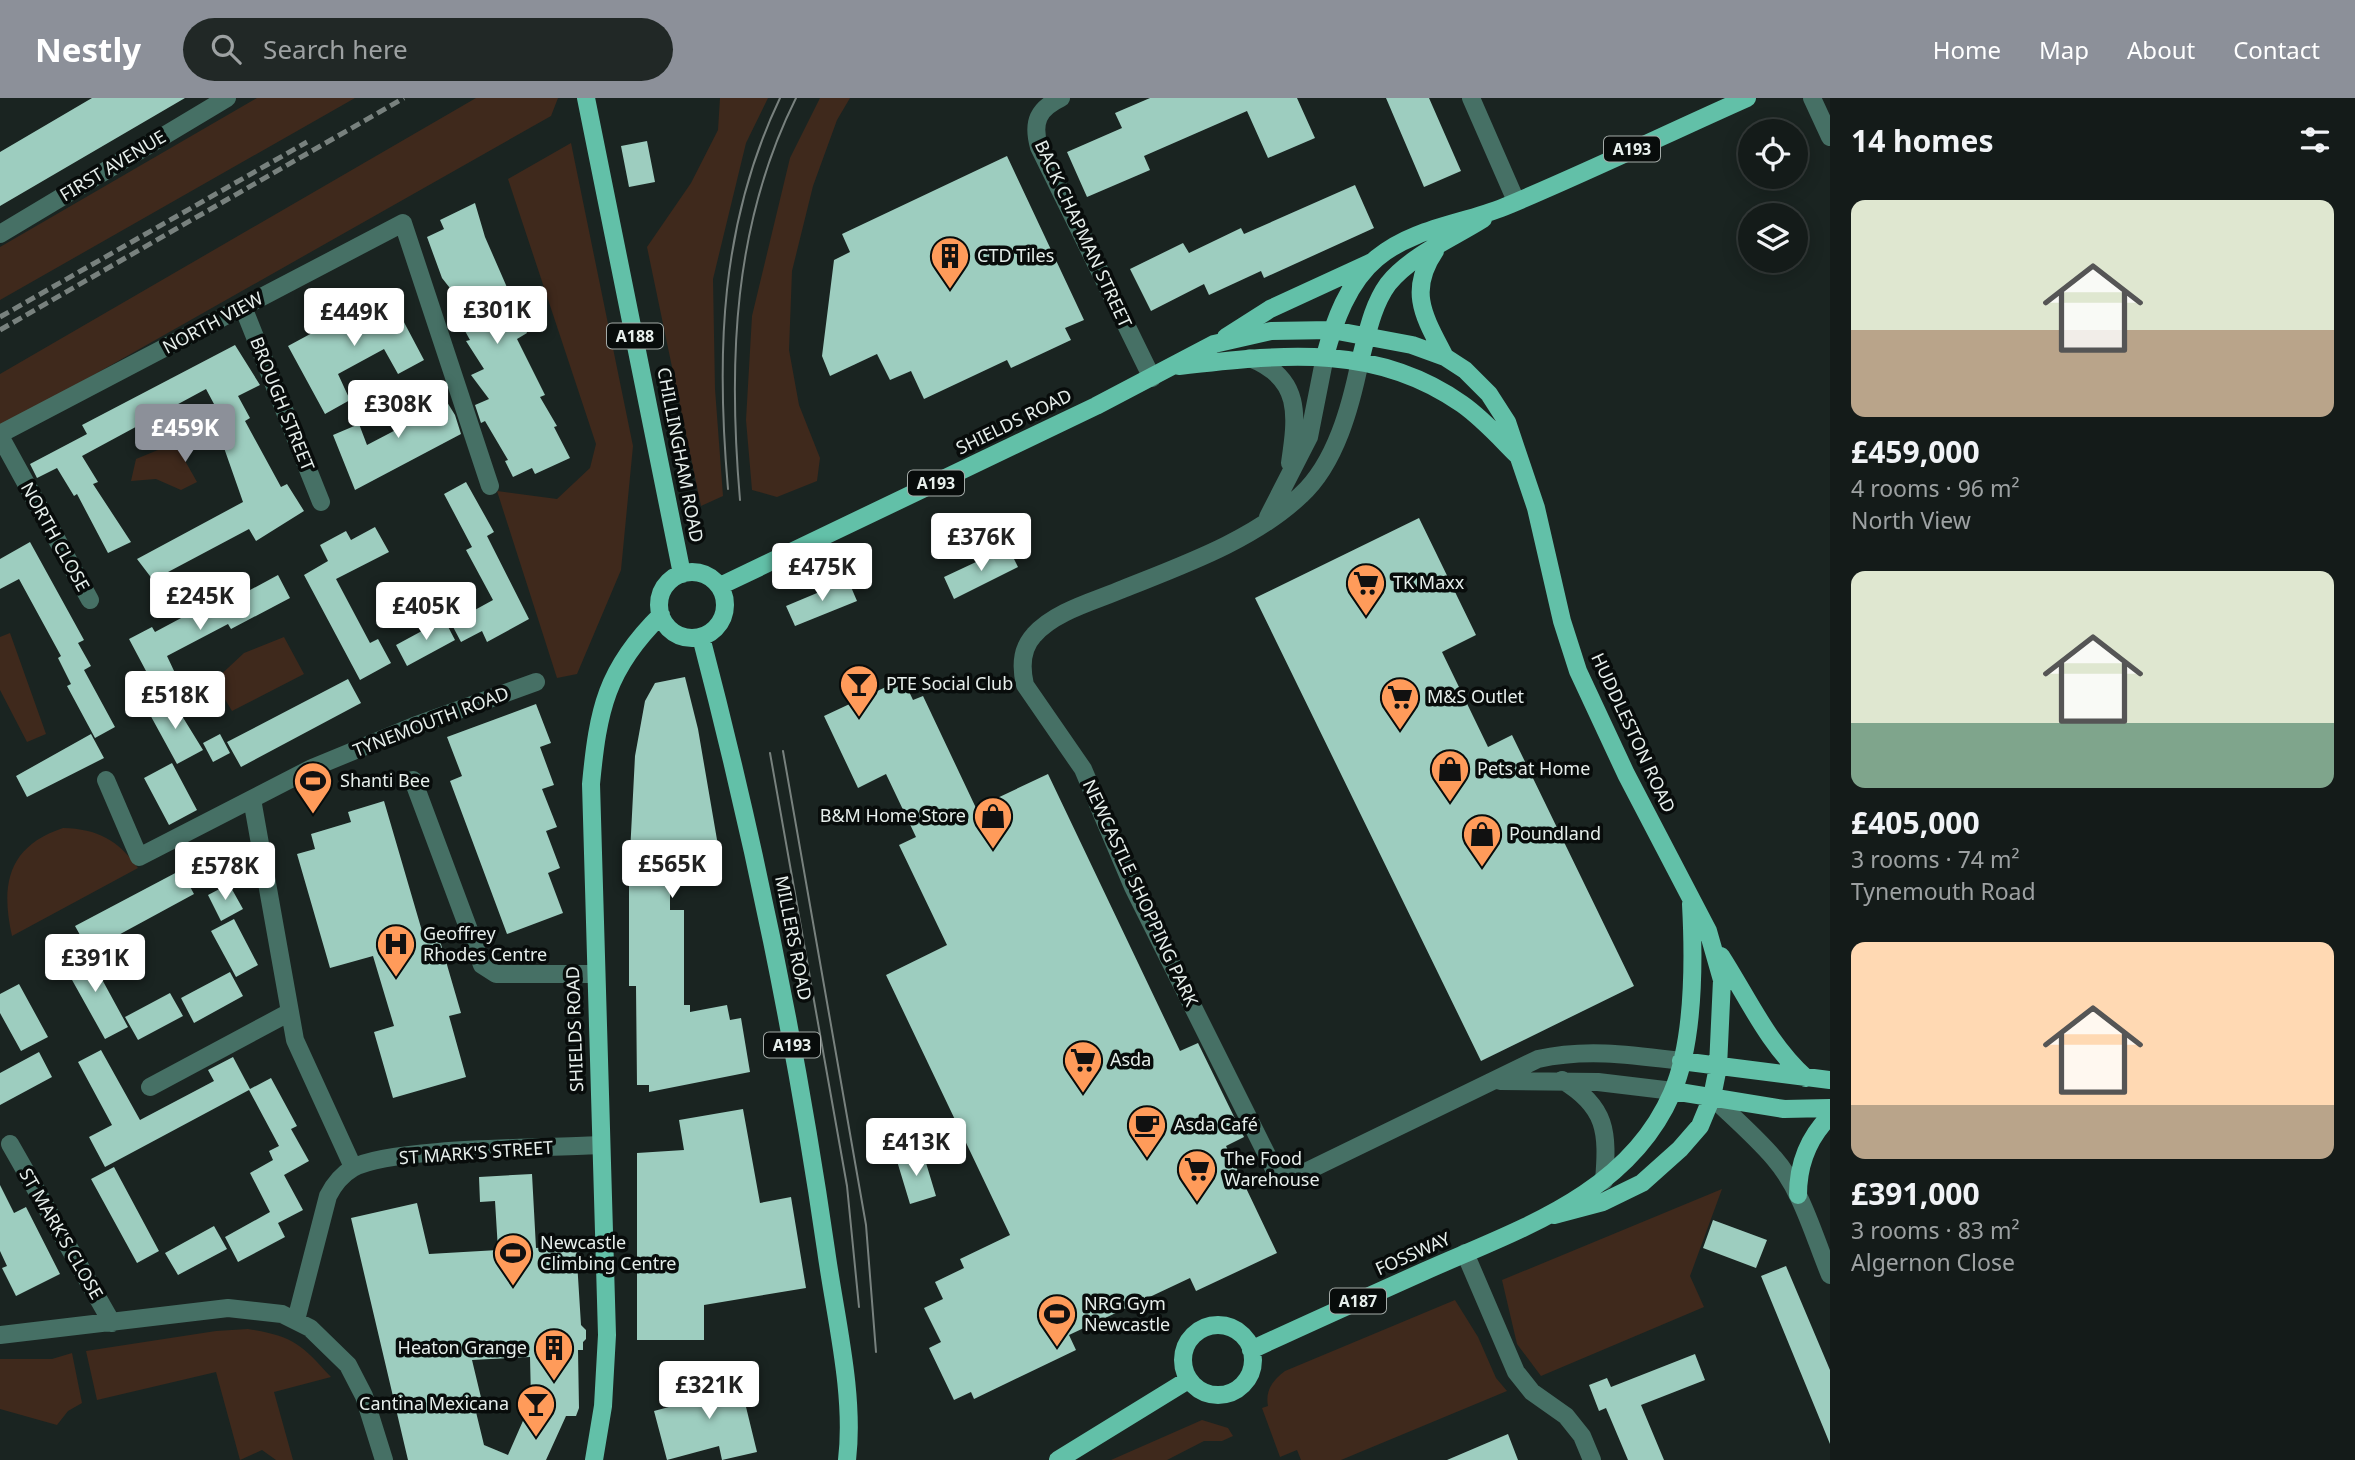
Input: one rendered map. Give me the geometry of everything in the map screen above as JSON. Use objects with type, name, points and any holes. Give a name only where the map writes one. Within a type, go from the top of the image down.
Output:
[{"type":"main road","name":"CHILLINGHAM ROAD","points":[[586,98],[682,574]]},
{"type":"main road","name":"A193","points":[[1332,330],[1342,306],[1373,261],[1415,236],[1508,205],[1747,98]]},
{"type":"main road","name":"A193","points":[[1367,334],[1389,284],[1438,247],[1508,205]]},
{"type":"main road","points":[[1438,247],[1424,266],[1419,288],[1426,317],[1445,357]]},
{"type":"main road","points":[[1214,344],[1269,309],[1373,261]]},
{"type":"main road","points":[[1325,356],[1332,330]]},
{"type":"main road","name":"SHIELDS ROAD","points":[[720,586],[1152,378],[1214,344],[1271,331],[1332,330],[1367,334]]},
{"type":"main road","points":[[1360,361],[1367,334]]},
{"type":"main road","name":"HUDDLESTON ROAD","points":[[1367,334],[1445,357],[1478,382],[1500,409],[1536,508],[1562,621],[1578,671],[1714,945],[1723,997],[1718,1067],[1712,1097]]},
{"type":"main road","name":"SHIELDS ROAD","points":[[1173,367],[1250,358],[1325,356],[1360,361]]},
{"type":"main road","name":"HUDDLESTON ROAD","points":[[1360,361],[1422,382],[1452,398],[1476,415],[1519,457]]},
{"type":"main road","points":[[661,615],[671,630],[679,635],[701,637],[718,626],[725,604],[720,586],[707,575],[682,574]]},
{"type":"main road","name":"SHIELDS ROAD","points":[[594,1460],[607,1362],[594,974],[592,784],[596,729],[616,671],[627,653],[661,615],[662,590],[682,574]]},
{"type":"main road","name":"MILLERS ROAD","points":[[701,637],[761,879],[793,1050],[846,1389],[848,1460]]},
{"type":"main road","name":"HUDDLESTON ROAD","points":[[1673,1091],[1681,1061],[1692,989],[1691,900]]},
{"type":"main road","points":[[1714,945],[1763,1028],[1791,1065],[1806,1079]]},
{"type":"main road","points":[[1681,1061],[1830,1080]]},
{"type":"main road","points":[[1673,1091],[1784,1109],[1830,1108]]},
{"type":"main road","name":"FOSSWAY","points":[[1251,1350],[1554,1214],[1604,1181],[1645,1141],[1673,1091]]},
{"type":"main road","name":"FOSSWAY","points":[[1554,1214],[1603,1202],[1642,1183],[1680,1149],[1700,1126],[1712,1097]]},
{"type":"main road","points":[[1798,1195],[1804,1155],[1812,1137],[1830,1116]]},
{"type":"main road","points":[[1222,1325],[1238,1331],[1251,1350],[1251,1376],[1236,1390],[1210,1395],[1188,1380],[1182,1357],[1185,1346],[1205,1327],[1222,1325]]},
{"type":"main road","points":[[1058,1460],[1188,1380]]},
{"type":"street","name":"FIRST AVENUE","points":[[0,234],[227,98]]},
{"type":"street","name":"BACK CHAPMAN STREET","points":[[1062,98],[1043,109],[1038,116],[1035,125],[1039,147],[1152,378]]},
{"type":"street","points":[[1471,98],[1508,205]]},
{"type":"street","points":[[1812,98],[1830,136]]},
{"type":"street","name":"NORTH VIEW","points":[[0,435],[403,223],[491,486]]},
{"type":"street","name":"BROUGH STREET","points":[[243,307],[321,502]]},
{"type":"street","points":[[1266,520],[1309,437],[1325,356]]},
{"type":"street","points":[[1250,358],[1278,375],[1293,400],[1295,422],[1287,484]]},
{"type":"street","name":"NEWCASTLE SHOPPING PARK","points":[[1360,361],[1346,415],[1325,460],[1303,495],[1266,520],[1202,556],[1102,597],[1045,625],[1027,644],[1022,671],[1025,685],[1083,769],[1133,887],[1277,1175],[1289,1178],[1297,1176],[1538,1059],[1568,1054],[1619,1053],[1681,1061]]},
{"type":"street","name":"NORTH CLOSE","points":[[0,435],[90,600]]},
{"type":"street","name":"TYNEMOUTH ROAD","points":[[106,780],[139,857],[312,768],[536,682]]},
{"type":"street","points":[[413,780],[482,965],[496,974],[594,974]]},
{"type":"street","points":[[252,799],[290,1012],[301,1059],[353,1167],[334,1185],[328,1196],[296,1320]]},
{"type":"street","points":[[150,1087],[290,1012]]},
{"type":"street","points":[[1560,1080],[1579,1091],[1598,1114],[1606,1139],[1604,1181]]},
{"type":"street","name":"NEWCASTLE SHOPPING PARK","points":[[1493,1082],[1560,1080],[1630,1084],[1673,1091]]},
{"type":"street","points":[[1712,1097],[1775,1159],[1798,1195],[1830,1275]]},
{"type":"street","name":"ST MARK'S CLOSE","points":[[10,1144],[112,1323]]},
{"type":"street","name":"ST MARK'S STREET","points":[[353,1167],[382,1159],[426,1154],[600,1145]]},
{"type":"street","points":[[1465,1253],[1516,1372],[1532,1392],[1566,1416],[1582,1436],[1592,1460]]},
{"type":"street","points":[[0,1335],[228,1308],[268,1310],[296,1320],[323,1339],[348,1366],[364,1396],[384,1460]]},
{"type":"shaded area","points":[[257,98],[355,98],[0,300],[0,247]]},
{"type":"shaded area","points":[[476,98],[558,98],[551,116],[0,428],[0,374]]},
{"type":"shaded area","points":[[720,98],[768,98],[746,143],[713,279],[715,389],[723,496],[701,506],[647,247],[691,183],[718,130]]},
{"type":"shaded area","points":[[820,98],[850,98],[837,120],[813,186],[792,271],[789,350],[799,405],[820,458],[817,481],[777,497],[752,490],[746,420],[752,316],[790,158]]},
{"type":"shaded area","points":[[571,143],[633,446],[621,570],[577,674],[557,678],[497,491],[557,499],[590,468],[596,444],[508,179]]},
{"type":"shaded area","points":[[175,443],[197,482],[181,490],[156,479],[131,481],[136,459]]},
{"type":"shaded area","points":[[10,633],[46,734],[27,742],[0,690],[0,637]]},
{"type":"shaded area","points":[[284,637],[304,674],[232,711],[214,681],[244,653]]},
{"type":"shaded area","points":[[63,828],[87,831],[106,838],[123,850],[138,868],[12,936],[7,899],[13,869],[20,856],[31,845]]},
{"type":"shaded area","points":[[1722,1189],[1690,1276],[1704,1307],[1541,1376],[1517,1344],[1502,1280]]},
{"type":"shaded area","points":[[1455,1300],[1478,1337],[1496,1378],[1507,1391],[1341,1460],[1301,1460],[1297,1450],[1280,1457],[1262,1408],[1268,1406],[1269,1390],[1281,1374]]},
{"type":"shaded area","points":[[248,1329],[276,1335],[295,1343],[331,1377],[274,1392],[293,1460],[276,1460],[262,1450],[240,1460],[216,1372],[97,1400],[86,1351],[216,1331]]},
{"type":"shaded area","points":[[72,1353],[82,1403],[68,1411],[57,1425],[0,1409],[0,1359],[52,1359]]},
{"type":"shaded area","points":[[1202,1420],[1228,1428],[1233,1436],[1222,1441],[1204,1441],[1167,1460],[1111,1460]]},
{"type":"building","points":[[92,98],[185,98],[0,206],[0,152]]},
{"type":"building","points":[[1150,98],[1297,98],[1315,138],[1268,158],[1247,111],[1144,156],[1150,170],[1087,197],[1067,152],[1122,128],[1115,113]]},
{"type":"building","points":[[1386,98],[1429,98],[1461,171],[1424,187]]},
{"type":"building","points":[[647,141],[655,182],[629,187],[621,146]]},
{"type":"building","name":"CTD Tiles","points":[[1007,156],[1084,320],[1065,328],[1071,340],[1011,368],[1007,360],[924,399],[911,371],[890,380],[877,354],[830,376],[822,356],[834,260],[850,252],[842,234]]},
{"type":"building","points":[[1355,185],[1374,228],[1264,278],[1261,271],[1209,295],[1204,284],[1151,311],[1130,269],[1183,243],[1189,253],[1241,228],[1244,234]]},
{"type":"building","points":[[475,203],[485,237],[527,333],[517,339],[545,395],[540,397],[557,426],[554,427],[570,458],[535,474],[532,468],[513,477],[505,461],[508,460],[485,421],[481,423],[475,405],[489,399],[471,375],[484,369],[466,341],[470,340],[454,311],[464,306],[442,278],[427,237],[444,229],[440,220]]},
{"type":"building","points":[[388,292],[424,360],[398,374],[384,349],[338,374],[350,400],[325,414],[288,346]]},
{"type":"building","points":[[235,345],[260,385],[238,396],[250,418],[245,421],[281,487],[287,484],[304,511],[256,541],[249,529],[153,580],[137,559],[243,502],[223,445],[228,442],[222,419],[206,389],[82,456],[98,482],[93,484],[131,542],[108,553],[77,494],[74,496],[57,468],[37,478],[30,464],[87,434],[82,425]]},
{"type":"building","points":[[439,389],[455,415],[461,434],[355,490],[333,435],[359,424],[367,445],[411,422],[406,403]]},
{"type":"building","points":[[466,482],[494,532],[487,536],[529,619],[487,642],[482,631],[461,642],[451,623],[493,600],[466,550],[472,547],[444,494]]},
{"type":"building","points":[[1419,518],[1476,635],[1442,652],[1488,747],[1512,735],[1634,986],[1481,1061],[1255,598]]},
{"type":"building","points":[[375,527],[389,552],[336,579],[370,643],[378,639],[391,663],[360,680],[304,575],[328,561],[320,545],[346,531],[351,540]]},
{"type":"building","points":[[30,542],[84,640],[78,643],[91,666],[84,670],[115,727],[95,738],[67,686],[71,684],[58,658],[61,656],[19,579],[0,589],[0,559]]},
{"type":"building","points":[[1008,547],[1018,567],[954,599],[944,577]]},
{"type":"building","points":[[278,575],[290,598],[231,629],[228,624],[167,656],[183,690],[162,701],[129,639],[152,627],[155,632],[211,602],[215,609]]},
{"type":"building","points":[[848,580],[857,601],[795,626],[786,606]]},
{"type":"building","points":[[444,619],[455,640],[407,666],[396,645]]},
{"type":"building","points":[[685,677],[698,729],[721,863],[670,866],[670,910],[684,910],[684,1005],[690,1005],[690,1012],[727,1005],[730,1020],[741,1018],[750,1072],[649,1092],[649,1085],[637,1085],[636,986],[629,986],[629,873],[635,756],[645,701],[655,683]]},
{"type":"building","points":[[348,679],[361,703],[241,767],[227,742]]},
{"type":"building","points":[[903,679],[913,700],[923,696],[976,808],[1048,774],[1180,1051],[1198,1043],[1244,1137],[1226,1146],[1277,1253],[1196,1291],[1190,1278],[1069,1335],[1076,1350],[974,1399],[971,1392],[954,1400],[929,1348],[941,1342],[924,1308],[943,1299],[935,1282],[964,1268],[960,1259],[1010,1235],[886,975],[947,945],[899,845],[916,837],[886,774],[858,788],[824,716]]},
{"type":"building","points":[[171,698],[203,750],[177,764],[148,711]]},
{"type":"building","points":[[536,704],[551,743],[540,747],[554,785],[542,789],[557,827],[546,831],[560,868],[548,873],[563,913],[507,934],[450,781],[462,776],[447,737]]},
{"type":"building","points":[[91,734],[104,758],[27,797],[16,776]]},
{"type":"building","points":[[220,734],[230,753],[213,762],[203,743]]},
{"type":"building","points":[[172,763],[197,810],[169,825],[144,778]]},
{"type":"building","points":[[384,801],[422,931],[436,927],[461,1013],[449,1016],[466,1077],[393,1098],[374,1032],[394,1026],[373,956],[330,968],[297,854],[315,849],[311,834],[351,822],[348,812]]},
{"type":"building","points":[[181,870],[194,894],[89,951],[75,926]]},
{"type":"building","points":[[229,884],[243,909],[221,921],[208,895]]},
{"type":"building","points":[[234,919],[258,965],[236,977],[211,931]]},
{"type":"building","points":[[86,950],[128,1027],[105,1039],[62,962]]},
{"type":"building","points":[[230,972],[243,996],[194,1023],[181,998]]},
{"type":"building","points":[[19,984],[48,1037],[21,1051],[0,1013],[0,994]]},
{"type":"building","points":[[170,993],[183,1016],[138,1040],[125,1017]]},
{"type":"building","points":[[101,1050],[140,1120],[214,1081],[208,1070],[233,1057],[250,1089],[271,1078],[297,1126],[291,1129],[309,1161],[284,1175],[303,1210],[278,1223],[285,1237],[238,1262],[225,1237],[270,1212],[250,1173],[273,1160],[269,1151],[279,1146],[249,1090],[105,1167],[89,1137],[112,1125],[78,1062]]},
{"type":"building","points":[[39,1052],[52,1077],[0,1105],[0,1073]]},
{"type":"building","points":[[743,1109],[760,1203],[791,1197],[806,1288],[704,1305],[704,1340],[637,1340],[637,1153],[684,1150],[679,1120]]},
{"type":"building","points":[[923,1153],[936,1196],[910,1204],[897,1161]]},
{"type":"building","points":[[114,1167],[159,1251],[137,1263],[91,1179]]},
{"type":"building","points":[[532,1174],[536,1248],[576,1245],[581,1325],[586,1330],[583,1350],[578,1350],[579,1408],[576,1416],[566,1416],[546,1460],[408,1460],[351,1218],[417,1203],[429,1254],[498,1250],[495,1201],[480,1202],[479,1177]],"holes":[[[530,1357],[531,1399],[533,1398],[508,1455],[484,1445],[476,1412],[484,1410],[472,1360]]]},
{"type":"building","points":[[0,1185],[14,1213],[26,1207],[60,1274],[16,1296],[2,1268],[7,1266],[0,1251]]},
{"type":"building","points":[[1713,1220],[1767,1240],[1756,1268],[1703,1248]]},
{"type":"building","points":[[214,1226],[227,1249],[178,1275],[165,1253]]},
{"type":"building","points":[[1786,1266],[1830,1370],[1830,1444],[1761,1276]]},
{"type":"building","points":[[1695,1354],[1705,1380],[1641,1405],[1664,1460],[1628,1460],[1606,1408],[1599,1411],[1589,1385],[1607,1378],[1611,1387]]},
{"type":"building","points":[[737,1370],[757,1452],[722,1460],[719,1446],[667,1460],[654,1411],[706,1397],[701,1378]]},
{"type":"building","points":[[1508,1434],[1518,1460],[1447,1460]]},
{"type":"tram line","points":[[728,489],[723,388],[727,290],[745,193],[760,145],[780,98]]},
{"type":"tram line","points":[[740,500],[735,397],[740,294],[747,244],[759,195],[775,146],[796,98]]},
{"type":"tram line","points":[[783,751],[866,1225],[876,1352]]},
{"type":"tram line","points":[[770,753],[847,1186],[859,1307]]},
{"type":"railway","points":[[0,330],[404,98]]},
{"type":"railway","points":[[0,317],[307,142]]},
{"type":"place","name":"CTD Tiles","points":[[950,290]]},
{"type":"place","name":"TK Maxx","points":[[1366,617]]},
{"type":"place","name":"PTE Social Club","points":[[859,718]]},
{"type":"place","name":"M&S Outlet","points":[[1400,731]]},
{"type":"place","name":"Pets at Home","points":[[1450,803]]},
{"type":"place","name":"Shanti Bee","points":[[313,815]]},
{"type":"place","name":"B&M Home Store","points":[[993,850]]},
{"type":"place","name":"Poundland","points":[[1482,868]]},
{"type":"place","name":"Geoffrey Rhodes Centre","points":[[396,978]]},
{"type":"place","name":"Asda","points":[[1083,1094]]},
{"type":"place","name":"Asda Café","points":[[1147,1159]]},
{"type":"place","name":"The Food Warehouse","points":[[1197,1203]]},
{"type":"place","name":"Newcastle Climbing Centre","points":[[513,1287]]},
{"type":"place","name":"NRG Gym Newcastle","points":[[1057,1348]]},
{"type":"place","name":"Heaton Grange","points":[[554,1382]]},
{"type":"place","name":"Cantina Mexicana","points":[[536,1438]]}]
